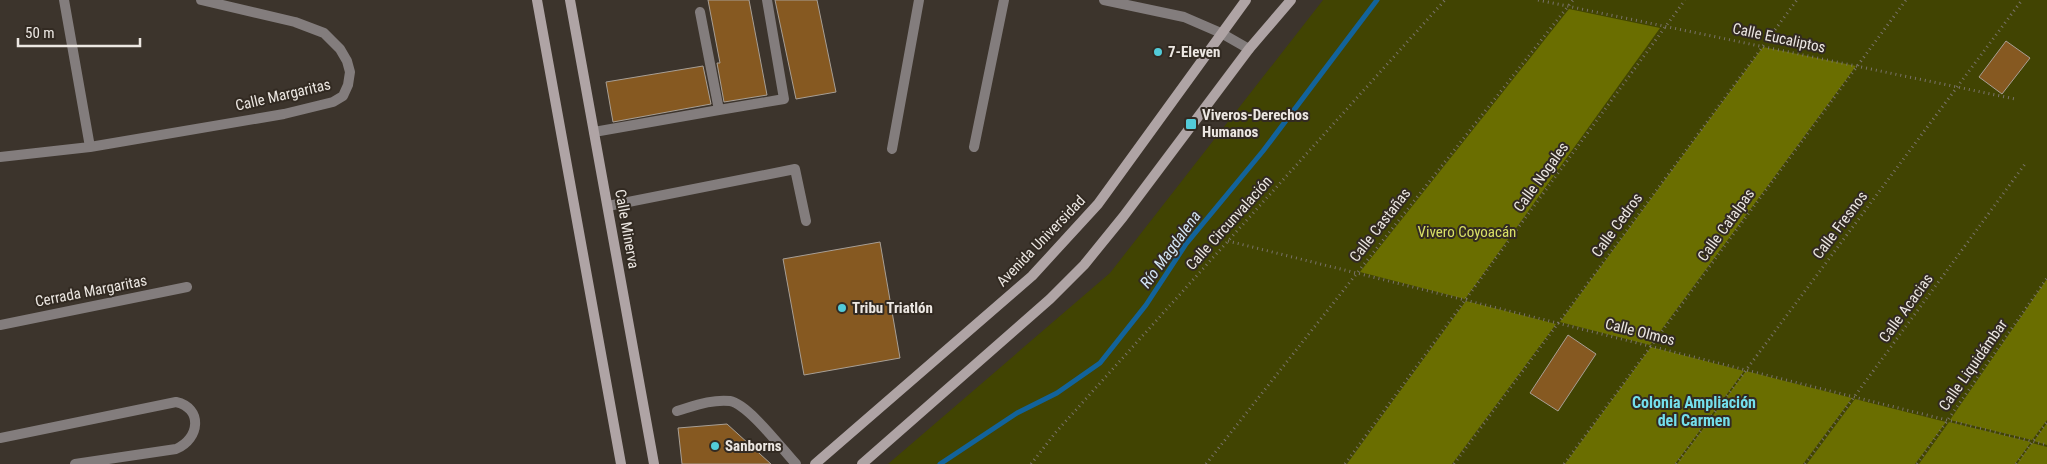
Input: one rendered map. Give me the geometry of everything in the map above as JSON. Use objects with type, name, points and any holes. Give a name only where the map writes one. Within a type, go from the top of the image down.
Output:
[{"type":"main road","points":[[537,0],[621,464]]},
{"type":"main road","name":"Calle Minerva","points":[[570,0],[654,464]]},
{"type":"main road","name":"Avenida Universidad","points":[[815,464],[1032,276],[1060,247],[1098,204],[1246,0]]},
{"type":"main road","points":[[862,464],[1050,299],[1084,265],[1123,217],[1249,49],[1291,0]]},
{"type":"street","points":[[64,0],[90,147]]},
{"type":"street","name":"Calle Margaritas","points":[[0,157],[90,147],[284,114],[333,102],[343,96],[348,85],[350,72],[347,62],[340,49],[324,33],[295,22],[201,0]]},
{"type":"street","points":[[594,132],[784,99],[767,0]]},
{"type":"street","points":[[892,149],[919,0]]},
{"type":"street","points":[[974,147],[1004,0]]},
{"type":"street","points":[[1104,0],[1184,17],[1221,33],[1249,49]]},
{"type":"street","points":[[700,12],[718,110]]},
{"type":"street","points":[[608,206],[795,169],[806,220]]},
{"type":"street","name":"Cerrada Margaritas","points":[[0,325],[187,287]]},
{"type":"street","points":[[677,410],[715,401],[732,402],[748,411],[796,464]]},
{"type":"street","points":[[0,438],[176,402],[182,403],[192,413],[196,424],[194,432],[185,446],[176,449],[75,464]]},
{"type":"path","name":"Calle Circunvalación","points":[[1031,464],[1056,432],[1445,0]]},
{"type":"path","name":"Calle Eucaliptos","points":[[1538,0],[1957,86],[2015,100]]},
{"type":"path","name":"Calle Castañas","points":[[1206,464],[1572,0]]},
{"type":"path","name":"Calle Nogales","points":[[1345,464],[1685,0]]},
{"type":"path","name":"Calle Cedros","points":[[1454,464],[1797,0]]},
{"type":"path","name":"Calle Catalpas","points":[[1564,464],[1906,0]]},
{"type":"path","name":"Calle Fresnos","points":[[1676,464],[2022,0]]},
{"type":"path","name":"Calle Acacias","points":[[1805,464],[2025,164]]},
{"type":"path","name":"Calle Olmos","points":[[1228,241],[2047,446]]},
{"type":"path","name":"Calle Liquidámbar","points":[[1917,464],[2047,278]]},
{"type":"path","points":[[2016,464],[2047,422]]},
{"type":"green space","name":"Vivero Coyoacán","points":[[1323,0],[2047,0],[2047,464],[888,464],[1110,273]]},
{"type":"green space","points":[[1569,9],[1660,28],[1465,299],[1360,272]]},
{"type":"green space","points":[[1763,47],[1856,66],[1650,345],[1560,322]]},
{"type":"green space","points":[[2047,279],[2047,420],[2032,440],[1950,420]]},
{"type":"green space","points":[[1466,301],[1556,324],[1452,464],[1347,464]]},
{"type":"green space","points":[[1651,347],[1744,371],[1675,464],[1565,464]]},
{"type":"green space","points":[[1746,371],[1852,398],[1803,464],[1677,464]]},
{"type":"green space","points":[[1855,399],[1946,422],[1915,464],[1807,464]]},
{"type":"green space","points":[[1949,422],[2031,442],[2015,464],[1919,464]]},
{"type":"green space","points":[[2047,423],[2047,445],[2034,441]]},
{"type":"green space","points":[[2032,443],[2047,447],[2047,464],[2017,464]]},
{"type":"building","points":[[708,0],[749,0],[767,95],[724,102],[717,63],[720,63]]},
{"type":"building","points":[[775,0],[817,0],[836,92],[796,99]]},
{"type":"building","points":[[2006,41],[2030,58],[2002,94],[1979,77]]},
{"type":"building","points":[[703,66],[711,104],[613,122],[606,82]]},
{"type":"building","name":"Tribu Triatlón","points":[[880,242],[900,358],[804,375],[783,259]]},
{"type":"building","points":[[1568,335],[1596,354],[1558,411],[1530,393]]},
{"type":"building","name":"Sanborns","points":[[727,424],[771,464],[682,464],[678,428]]},
{"type":"waterway","name":"Río Magdalena","points":[[940,464],[1017,413],[1057,393],[1100,363],[1146,305],[1186,244],[1263,151],[1377,0]]},
{"type":"place","name":"7-Eleven","points":[[1158,52]]},
{"type":"place","name":"Viveros-Derechos Humanos","points":[[1191,124]]},
{"type":"place","name":"Tribu Triatlón","points":[[842,308]]},
{"type":"place","name":"Sanborns","points":[[715,446]]},
{"type":"district","name":"Colonia Ampliación del Carmen","points":[[1694,411]]}]
